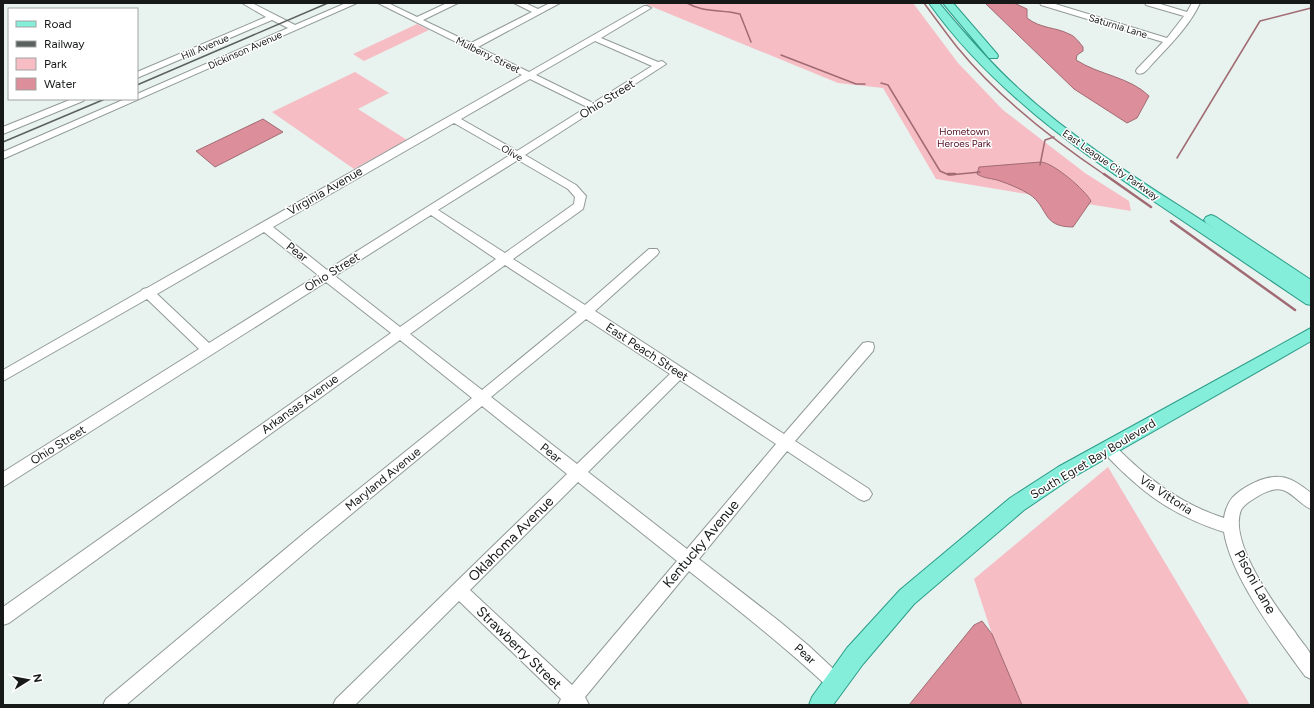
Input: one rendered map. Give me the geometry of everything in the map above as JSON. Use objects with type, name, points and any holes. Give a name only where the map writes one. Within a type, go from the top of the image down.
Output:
[{"type":"main road","name":"East League City Parkway","points":[[934,3],[977,54],[1031,106],[1109,165],[1311,300]]},
{"type":"main road","name":"East League City Parkway","points":[[948,3],[983,45],[1012,76],[1078,130],[1131,168],[1311,287]]},
{"type":"main road","points":[[1244,256],[1273,281],[1304,304],[1311,314]]},
{"type":"main road","points":[[1294,276],[1311,283]]},
{"type":"main road","name":"South Egret Bay Boulevard","points":[[820,705],[855,656],[907,597],[1017,504],[1064,473],[1311,333]]},
{"type":"street","points":[[246,3],[272,18],[294,28]]},
{"type":"street","name":"Dickinson Avenue","points":[[138,97],[353,3]]},
{"type":"street","name":"Mulberry Street","points":[[382,3],[594,107]]},
{"type":"street","points":[[417,20],[454,3]]},
{"type":"street","points":[[518,3],[538,12]]},
{"type":"street","points":[[471,47],[556,3]]},
{"type":"street","name":"Saturnia Lane","points":[[1044,3],[1168,41]]},
{"type":"street","points":[[1149,3],[1189,14]]},
{"type":"street","points":[[1140,71],[1156,56],[1196,3]]},
{"type":"street","name":"Virginia Avenue","points":[[3,376],[147,292],[265,227],[647,8]]},
{"type":"street","name":"Hill Avenue","points":[[138,75],[272,18]]},
{"type":"street","name":"Ohio Street","points":[[3,480],[660,65],[594,38]]},
{"type":"street","points":[[3,131],[78,100]]},
{"type":"street","points":[[3,156],[131,100]]},
{"type":"street","name":"Olive","points":[[453,118],[572,187]]},
{"type":"street","name":"Arkansas Avenue","points":[[3,617],[398,333],[579,206],[581,196],[572,187]]},
{"type":"street","name":"East Peach Street","points":[[430,210],[864,494]]},
{"type":"street","name":"Pear","points":[[265,227],[688,560],[803,652],[835,682]]},
{"type":"street","name":"Maryland Avenue","points":[[112,705],[586,312],[653,252]]},
{"type":"street","points":[[147,292],[208,350]]},
{"type":"street","name":"Kentucky Avenue","points":[[573,703],[688,560],[786,442],[868,347]]},
{"type":"street","name":"Oklahoma Avenue","points":[[342,705],[679,373]]},
{"type":"street","name":"Via Vittoria","points":[[1108,448],[1137,477],[1175,504],[1200,517],[1232,528]]},
{"type":"street","name":"Pisoni Lane","points":[[1311,502],[1292,487],[1283,482],[1275,482],[1258,489],[1236,505],[1231,522],[1236,550],[1255,588],[1311,670]]},
{"type":"street","name":"Strawberry Street","points":[[459,590],[573,703]]},
{"type":"green space","name":"Hometown Heroes Park","points":[[643,3],[913,3],[958,63],[1003,110],[1085,173],[1129,201],[1131,211],[936,179],[883,88],[838,83]]},
{"type":"green space","points":[[417,24],[429,30],[364,61],[353,54]]},
{"type":"green space","points":[[355,72],[389,93],[358,109],[407,140],[354,169],[272,112]]},
{"type":"green space","points":[[1108,467],[1250,705],[1022,705],[992,634],[974,579]]},
{"type":"water","points":[[985,3],[1014,3],[1027,9],[1027,18],[1032,22],[1064,32],[1077,39],[1083,47],[1083,51],[1077,55],[1076,60],[1094,69],[1133,84],[1149,96],[1137,118],[1127,123],[1074,89]]},
{"type":"water","points":[[263,119],[283,132],[215,167],[196,151]]},
{"type":"water","points":[[1041,162],[1053,167],[1069,178],[1088,196],[1091,201],[1073,227],[1055,224],[1046,215],[1035,199],[1026,192],[1004,182],[977,174],[979,167]]},
{"type":"water","points":[[982,621],[992,634],[1022,705],[909,705],[974,625]]},
{"type":"waterway","points":[[687,3],[706,10],[740,14],[751,42]]},
{"type":"waterway","points":[[924,3],[957,47],[990,83],[1026,116],[1053,137]]},
{"type":"waterway","points":[[1177,158],[1260,21],[1311,8]]},
{"type":"waterway","points":[[781,55],[856,84],[865,84]]},
{"type":"waterway","points":[[881,83],[888,85],[940,171],[949,175],[980,172]]},
{"type":"waterway","points":[[1040,165],[1045,140],[1053,137]]},
{"type":"waterway","points":[[1053,137],[1105,175]]},
{"type":"waterway","points":[[948,174],[955,174]]},
{"type":"waterway","points":[[1104,174],[1151,207]]},
{"type":"waterway","points":[[1171,221],[1295,310]]},
{"type":"railway","points":[[138,85],[328,3]]},
{"type":"railway","points":[[3,142],[103,100]]}]
